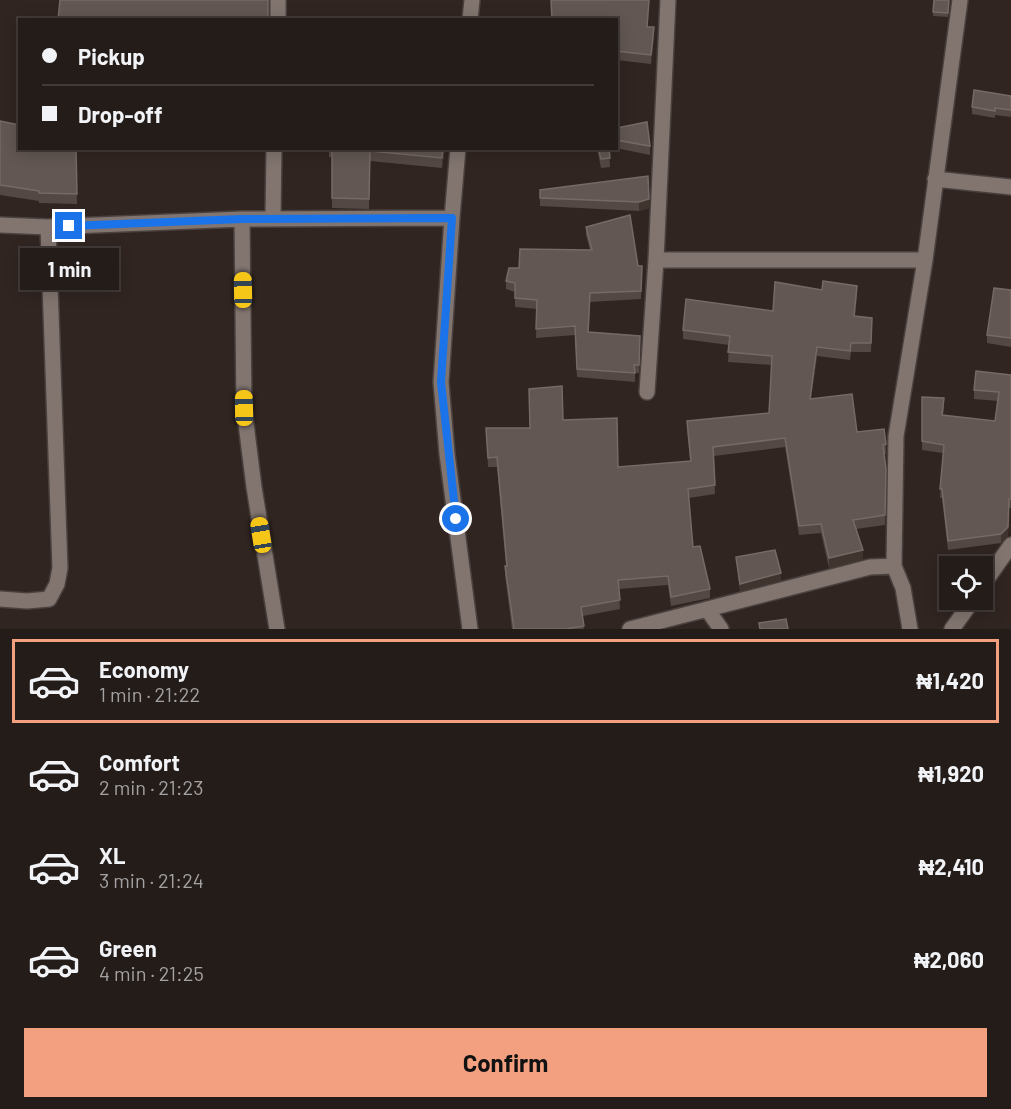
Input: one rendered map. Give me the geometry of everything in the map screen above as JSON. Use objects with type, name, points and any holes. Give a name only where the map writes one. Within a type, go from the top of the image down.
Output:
[{"type":"street","points":[[278,0],[278,18]]},
{"type":"street","points":[[470,18],[472,0]]},
{"type":"street","points":[[647,392],[656,260],[668,0]]},
{"type":"street","points":[[910,629],[903,588],[894,566],[896,436],[925,260],[960,0]]},
{"type":"street","points":[[273,218],[274,150]]},
{"type":"street","points":[[458,150],[441,382],[447,454],[470,629]]},
{"type":"street","points":[[935,179],[1011,187]]},
{"type":"street","points":[[0,225],[48,227],[273,218],[452,218]]},
{"type":"street","points":[[242,219],[244,408],[277,629]]},
{"type":"street","points":[[0,599],[27,601],[49,599],[57,584],[60,568],[48,227]]},
{"type":"street","points":[[656,260],[925,260]]},
{"type":"street","points":[[993,570],[1011,545]]},
{"type":"street","points":[[630,629],[870,567],[894,566]]},
{"type":"street","points":[[707,609],[721,629]]},
{"type":"street","points":[[952,629],[966,610]]},
{"type":"building","points":[[60,0],[268,0],[268,18],[58,18]]},
{"type":"building","points":[[551,0],[649,0],[647,27],[654,27],[651,55],[618,51],[618,18],[552,18]]},
{"type":"building","points":[[934,0],[949,0],[948,13],[933,12]]},
{"type":"building","points":[[974,90],[1011,96],[1011,110],[995,108],[995,111],[972,107]]},
{"type":"building","points":[[0,121],[18,125],[18,150],[76,150],[77,194],[39,193],[39,191],[0,185]]},
{"type":"building","points":[[647,122],[650,146],[618,140],[618,128]]},
{"type":"building","points":[[332,150],[443,150],[442,158],[370,151],[369,199],[332,198]]},
{"type":"building","points":[[599,150],[609,150],[610,158],[601,159]]},
{"type":"building","points":[[648,176],[649,199],[639,202],[540,198],[540,190]]},
{"type":"building","points":[[630,215],[638,266],[642,266],[641,291],[590,293],[588,332],[640,336],[639,365],[634,365],[635,373],[577,369],[575,326],[536,329],[537,300],[515,298],[515,283],[506,281],[509,268],[519,268],[520,249],[592,250],[586,227]]},
{"type":"building","points":[[823,281],[857,286],[854,316],[872,318],[871,343],[851,343],[850,351],[817,347],[810,399],[852,394],[857,432],[884,429],[886,444],[883,445],[886,469],[885,515],[853,520],[863,550],[829,558],[821,524],[799,526],[785,438],[713,447],[715,485],[688,489],[693,547],[700,546],[710,589],[671,597],[668,576],[618,580],[620,600],[581,607],[584,626],[566,629],[514,629],[505,566],[507,566],[497,457],[488,458],[486,428],[530,428],[529,389],[562,386],[563,420],[617,418],[618,467],[691,461],[687,421],[769,413],[772,356],[728,352],[730,336],[683,330],[686,299],[773,311],[775,282],[822,290]]},
{"type":"building","points":[[994,288],[1011,290],[1011,338],[987,335]]},
{"type":"building","points":[[976,371],[1011,375],[1011,499],[1009,499],[1008,527],[1001,534],[948,541],[942,489],[940,489],[944,445],[922,441],[922,397],[944,398],[942,415],[995,421],[999,392],[974,390]]},
{"type":"building","points":[[775,550],[781,573],[740,584],[736,557]]},
{"type":"building","points":[[786,619],[788,629],[760,629],[759,623]]},
{"type":"route","points":[[69,226],[242,219],[452,218],[441,382],[447,454],[456,519]]}]
